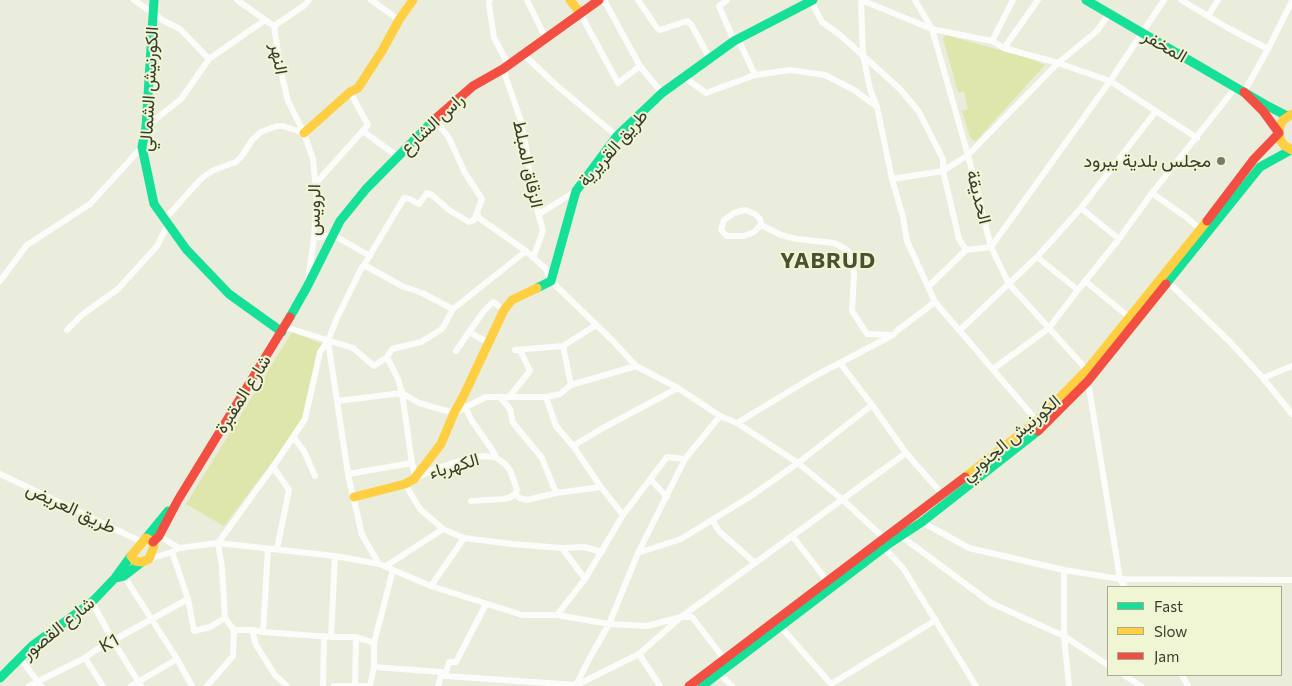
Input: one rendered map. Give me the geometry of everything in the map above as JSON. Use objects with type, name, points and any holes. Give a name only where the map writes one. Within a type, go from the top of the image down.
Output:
[{"type":"street","points":[[134,0],[180,30],[209,59]]},
{"type":"street","name":"الكورنيش الشمالي","points":[[154,0],[146,127],[142,147],[154,204],[186,249],[229,294],[283,330]]},
{"type":"street","name":"النهر","points":[[237,0],[274,26],[281,72],[288,101],[304,133]]},
{"type":"street","points":[[274,26],[305,5],[309,0]]},
{"type":"street","points":[[372,0],[399,20]]},
{"type":"street","points":[[67,330],[83,314],[118,289],[157,246],[167,222],[206,174],[236,162],[241,158],[253,139],[261,132],[277,126],[283,126],[304,133],[350,92],[358,88],[399,20],[414,0]]},
{"type":"street","name":"الزقاق المبلط","points":[[490,0],[489,5],[494,38],[521,121],[532,194],[543,231],[533,258]]},
{"type":"street","points":[[527,0],[546,39]]},
{"type":"street","points":[[570,0],[580,13],[618,83],[640,66]]},
{"type":"street","name":"راس الشارع","points":[[307,287],[345,214],[366,189],[434,118],[473,86],[505,67],[599,0]]},
{"type":"street","points":[[604,0],[640,66],[662,93]]},
{"type":"street","points":[[638,0],[660,30],[687,21],[691,24],[710,59]]},
{"type":"street","points":[[727,0],[719,6],[755,75]]},
{"type":"street","points":[[810,0],[822,22],[840,35],[900,89],[919,112],[943,159],[943,171],[958,238],[966,250]]},
{"type":"street","name":"طريق القريرية","points":[[551,281],[576,191],[617,136],[662,93],[736,40],[810,0]]},
{"type":"street","points":[[1037,420],[935,302],[907,241],[904,217],[892,179],[877,107],[870,89],[863,55],[861,0],[932,29],[992,41],[1004,48],[1058,62],[1110,80],[1197,138]]},
{"type":"street","name":"الحديقة","points":[[915,0],[932,29],[968,155],[991,247],[1009,284],[1087,370]]},
{"type":"street","points":[[992,41],[1013,0]]},
{"type":"street","points":[[1004,48],[1038,0]]},
{"type":"street","name":"المخفر","points":[[1086,0],[1240,90]]},
{"type":"street","points":[[928,287],[966,250],[991,247],[1110,80],[1164,0]]},
{"type":"street","points":[[1181,0],[1268,50]]},
{"type":"street","points":[[1208,16],[1218,0]]},
{"type":"street","points":[[993,370],[1049,328],[1119,239],[1152,193],[1197,138],[1240,90],[1268,50],[1291,3],[1283,0]]},
{"type":"street","points":[[892,179],[943,171],[968,155],[1058,62],[1097,31],[1109,14]]},
{"type":"street","points":[[146,127],[181,99],[209,59],[265,20]]},
{"type":"street","points":[[523,54],[554,84],[617,136]]},
{"type":"street","points":[[684,77],[706,93],[755,75],[790,70],[824,75],[854,90],[877,107]]},
{"type":"street","points":[[1240,90],[1290,115]]},
{"type":"street","points":[[1240,90],[1263,111],[1279,133],[1280,140],[1291,150]]},
{"type":"street","points":[[316,183],[368,125],[350,92]]},
{"type":"street","points":[[960,330],[1037,257],[1081,208],[1156,111]]},
{"type":"street","name":"الكورنيش الجنوبي","points":[[702,686],[886,543],[1037,420],[1087,370],[1218,208],[1254,159],[1279,133],[1280,126],[1290,115]]},
{"type":"street","points":[[206,686],[233,656],[234,630],[225,618],[222,567],[218,543],[305,419],[320,352],[328,340],[362,266],[370,256],[404,198],[419,204],[427,193],[469,222],[474,220],[477,213],[482,199],[465,173],[449,138],[434,118]]},
{"type":"street","points":[[363,131],[397,156]]},
{"type":"street","name":"الرويس","points":[[304,133],[313,158],[317,200],[307,287]]},
{"type":"street","points":[[0,281],[27,245],[90,204],[142,147]]},
{"type":"street","name":"الكورنيش الجنوبي","points":[[689,686],[828,582],[886,543],[901,536],[922,522],[1042,426],[1088,381],[1260,167],[1291,150]]},
{"type":"street","points":[[539,214],[576,191]]},
{"type":"street","points":[[1152,193],[1200,229]]},
{"type":"street","points":[[1081,208],[1119,239]]},
{"type":"street","points":[[762,225],[754,232],[744,236],[726,236],[721,230],[724,220],[734,213],[745,210],[755,214],[760,219],[762,225],[781,235],[797,239],[834,243],[846,250],[853,259],[852,312],[867,334],[892,335]]},
{"type":"street","points":[[477,213],[479,218],[526,251],[546,269],[551,281],[636,366],[678,388],[720,416],[737,423],[798,463],[843,500],[886,543],[976,686]]},
{"type":"street","points":[[314,238],[334,235],[370,256]]},
{"type":"street","points":[[283,330],[328,340],[353,348],[374,366],[388,357],[392,349],[420,342],[442,329],[453,309],[526,251]]},
{"type":"street","points":[[1037,257],[1078,290]]},
{"type":"street","points":[[364,265],[402,286],[422,293],[453,309]]},
{"type":"street","points":[[354,497],[405,484],[415,478],[441,444],[504,310],[512,300],[551,281]]},
{"type":"street","points":[[1085,281],[1129,317]]},
{"type":"street","points":[[1167,281],[1230,342],[1263,378],[1292,414]]},
{"type":"street","name":"شارع المقبرة","points":[[178,500],[283,330],[307,287]]},
{"type":"street","points":[[456,351],[492,302],[504,310]]},
{"type":"street","points":[[737,423],[813,377],[892,335],[935,302]]},
{"type":"street","points":[[509,397],[530,371],[518,350],[564,346],[596,324]]},
{"type":"street","points":[[469,332],[488,343]]},
{"type":"street","points":[[328,340],[348,474],[362,535],[379,564]]},
{"type":"street","points":[[564,346],[571,386]]},
{"type":"street","points":[[388,357],[402,393],[415,478]]},
{"type":"street","points":[[840,363],[906,453],[943,495]]},
{"type":"street","points":[[337,401],[402,393],[418,403],[454,413],[486,397],[546,397],[560,394],[571,386],[636,366]]},
{"type":"street","points":[[1263,378],[1292,366]]},
{"type":"street","points":[[1088,381],[1120,579],[1124,586]]},
{"type":"street","points":[[573,446],[678,388]]},
{"type":"street","points":[[500,397],[510,409],[513,423],[542,458],[556,493]]},
{"type":"street","points":[[546,397],[556,426],[573,446],[623,515]]},
{"type":"street","points":[[638,553],[681,538],[751,496],[798,463],[872,405]]},
{"type":"street","points":[[465,407],[495,458],[505,464],[510,470],[517,490],[511,497],[504,499],[471,501]]},
{"type":"street","points":[[576,685],[609,624],[638,553],[685,459],[720,416]]},
{"type":"street","points":[[293,437],[304,451],[315,476]]},
{"type":"street","points":[[374,667],[576,685],[639,654],[681,617],[906,453]]},
{"type":"street","name":"الكهرباء","points":[[415,478],[466,459],[484,456],[495,458]]},
{"type":"street","points":[[556,615],[585,579],[623,515],[668,457],[685,459]]},
{"type":"street","points":[[348,474],[412,463]]},
{"type":"street","points":[[273,467],[289,490],[277,550]]},
{"type":"street","name":"طريق العريض","points":[[0,474],[150,540],[180,548]]},
{"type":"street","points":[[650,479],[667,497]]},
{"type":"street","points":[[405,484],[420,509],[443,529],[464,538],[562,548],[584,547],[602,552]]},
{"type":"street","points":[[515,494],[527,500],[556,493],[601,487]]},
{"type":"street","points":[[119,577],[131,556],[150,540],[178,500]]},
{"type":"street","points":[[150,540],[178,500]]},
{"type":"street","points":[[712,520],[719,531],[756,563]]},
{"type":"street","points":[[922,522],[969,548],[1064,570],[1120,579],[1292,580]]},
{"type":"street","points":[[386,566],[443,529]]},
{"type":"street","points":[[793,536],[828,582]]},
{"type":"street","points":[[901,536],[991,603],[1064,636],[1107,663]]},
{"type":"street","points":[[431,586],[464,538]]},
{"type":"street","points":[[146,561],[154,546],[150,540]]},
{"type":"street","points":[[119,577],[146,561],[180,548],[218,543],[335,556],[386,566],[431,586],[522,615],[556,615],[609,624],[648,626],[681,617],[692,617],[725,660]]},
{"type":"street","points":[[562,548],[585,579]]},
{"type":"street","points":[[263,632],[268,549]]},
{"type":"street","points":[[172,552],[188,599],[194,631],[210,626],[225,618]]},
{"type":"street","points":[[131,556],[135,561],[146,561]]},
{"type":"street","points":[[323,686],[335,556]]},
{"type":"street","points":[[334,686],[370,686],[374,667],[374,643],[393,570]]},
{"type":"street","points":[[1064,570],[1064,636],[1069,686]]},
{"type":"street","points":[[119,577],[151,620],[177,659],[192,686]]},
{"type":"street","name":"شارع القصور","points":[[0,678],[32,646],[92,602],[119,577]]},
{"type":"street","name":"K1","points":[[29,686],[40,684],[94,651],[188,599]]},
{"type":"street","points":[[92,602],[113,641],[140,684]]},
{"type":"street","points":[[438,686],[449,662],[456,662],[486,604]]},
{"type":"street","points":[[780,626],[832,685],[936,620]]},
{"type":"street","points":[[234,630],[327,637],[356,637],[374,643]]},
{"type":"street","points":[[252,630],[256,645],[275,674],[287,686]]},
{"type":"street","points":[[355,686],[356,637]]},
{"type":"street","points":[[639,654],[660,686]]},
{"type":"street","points":[[20,658],[40,684]]},
{"type":"street","points":[[85,658],[102,686]]},
{"type":"street","points":[[130,686],[140,684],[177,659]]},
{"type":"street","points":[[719,673],[732,686]]},
{"type":"street","points":[[1125,676],[1138,685]]},
{"type":"green space","points":[[946,35],[1031,59],[1045,65],[975,142],[970,137],[962,111],[968,109],[964,92],[958,92],[943,38]]},
{"type":"green space","points":[[292,332],[322,344],[301,424],[224,526],[186,504]]},
{"type":"traffic: fast","points":[[154,0],[146,127],[142,147],[154,204],[186,249],[229,294],[282,332]]},
{"type":"traffic: fast","points":[[537,288],[551,281],[576,191],[617,136],[662,93],[734,41],[813,0]]},
{"type":"traffic: fast","points":[[1086,0],[1287,116]]},
{"type":"traffic: fast","points":[[290,317],[340,221],[366,189],[433,121]]},
{"type":"traffic: fast","points":[[1166,284],[1260,167],[1291,150]]},
{"type":"traffic: fast","points":[[702,686],[890,543],[922,522],[1038,431]]},
{"type":"traffic: fast","points":[[146,538],[168,511]]},
{"type":"traffic: fast","points":[[0,678],[32,646],[92,602],[115,578],[131,556]]},
{"type":"traffic: fast","points":[[115,578],[124,576],[142,562]]},
{"type":"traffic: slow","points":[[304,133],[350,92],[358,88],[413,0]]},
{"type":"traffic: slow","points":[[570,0],[580,13]]},
{"type":"traffic: slow","points":[[1292,114],[1283,120],[1279,133],[1280,140],[1292,150]]},
{"type":"traffic: slow","points":[[965,477],[1037,421],[1087,370],[1207,221]]},
{"type":"traffic: slow","points":[[354,497],[405,484],[414,479],[441,444],[504,310],[512,300],[537,288]]},
{"type":"traffic: slow","points":[[146,538],[153,542],[154,546],[149,559],[142,562],[135,561],[131,556],[146,538]]},
{"type":"traffic: jam","points":[[433,121],[473,86],[503,69],[599,0]]},
{"type":"traffic: jam","points":[[1207,221],[1254,159],[1279,133],[1263,111],[1244,92]]},
{"type":"traffic: jam","points":[[1038,431],[1088,381],[1166,284]]},
{"type":"traffic: jam","points":[[153,542],[159,536],[178,500],[290,317]]},
{"type":"traffic: jam","points":[[689,686],[965,477]]},
{"type":"place","name":"مجلس بلدية يبرود","points":[[1221,161]]},
{"type":"district","name":"YABRUD","points":[[828,261]]}]
